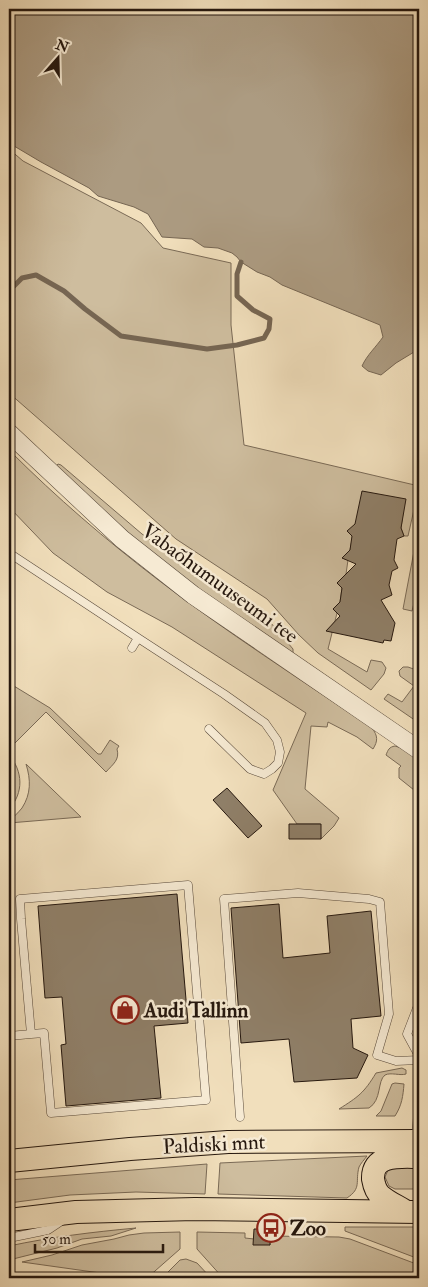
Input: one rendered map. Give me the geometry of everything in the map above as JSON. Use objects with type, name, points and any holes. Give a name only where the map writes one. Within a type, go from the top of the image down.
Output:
[{"type":"main road","name":"Paldiski mnt","points":[[9,1161],[228,1142],[418,1146]]},
{"type":"main road","points":[[413,1212],[380,1195],[374,1187],[373,1177],[376,1166],[383,1160],[397,1157],[418,1146]]},
{"type":"main road","points":[[9,1220],[76,1212],[212,1209],[413,1212]]},
{"type":"street","name":"Vabaõhumuuseumi tee","points":[[9,433],[122,539],[193,596],[419,750]]},
{"type":"lane","points":[[9,553],[265,723],[277,740],[280,752],[278,763],[264,774],[250,769],[209,729]]},
{"type":"lane","points":[[132,648],[138,638]]},
{"type":"lane","points":[[9,1036],[44,1033],[51,1113],[206,1100],[188,884],[20,898],[20,919],[31,1034]]},
{"type":"lane","points":[[240,1117],[224,899],[298,893],[369,899],[380,902],[390,1014],[377,1055],[396,1061],[419,1060]]},
{"type":"lane","points":[[419,1003],[407,1034],[419,1056]]},
{"type":"lane","points":[[418,1146],[419,1097]]},
{"type":"lane","points":[[9,1238],[48,1230],[76,1212]]},
{"type":"shaded area","points":[[9,9],[419,9],[419,349],[381,375],[368,371],[362,366],[383,337],[380,325],[282,285],[241,262],[232,253],[218,248],[204,247],[192,239],[162,237],[148,214],[134,207],[98,196],[89,188],[9,143]]},
{"type":"shaded area","points":[[9,149],[23,161],[141,223],[163,248],[231,263],[231,325],[244,445],[419,486],[408,536],[404,536],[401,528],[405,499],[355,524],[350,550],[342,558],[348,560],[346,574],[337,583],[342,588],[340,602],[333,609],[337,613],[335,621],[329,629],[332,633],[328,649],[367,672],[371,660],[382,662],[386,668],[384,674],[371,690],[318,653],[267,599],[176,539],[9,393]]},
{"type":"shaded area","points":[[11,452],[82,518],[183,599],[236,637],[372,728],[377,738],[373,749],[357,737],[328,722],[327,727],[311,726],[305,789],[339,818],[321,839],[320,824],[297,824],[273,790],[306,713],[172,627],[107,592],[53,553],[9,507],[9,454]]},
{"type":"shaded area","points":[[58,464],[142,534],[183,564],[241,598],[265,616],[293,649],[293,654],[185,579],[109,516],[56,466]]},
{"type":"shaded area","points":[[419,525],[419,583],[412,611],[403,609]]},
{"type":"shaded area","points":[[403,667],[419,671],[419,723],[384,699],[388,694],[402,702],[414,686],[400,676],[399,671]]},
{"type":"shaded area","points":[[9,683],[50,708],[98,754],[101,754],[110,740],[119,746],[115,762],[106,772],[46,712],[13,745],[9,742]]},
{"type":"shaded area","points":[[395,746],[419,760],[419,794],[399,778],[399,768],[401,766],[386,755],[391,747]]},
{"type":"shaded area","points":[[9,755],[17,768],[20,782],[17,796],[9,809]]},
{"type":"shaded area","points":[[26,764],[81,817],[9,823],[22,808],[29,792],[29,776]]},
{"type":"shaded area","points":[[402,1068],[406,1070],[406,1074],[385,1075],[381,1082],[378,1096],[369,1108],[339,1109],[360,1094],[376,1073]]},
{"type":"shaded area","points":[[392,1084],[404,1084],[402,1100],[395,1116],[376,1116],[381,1111]]},
{"type":"shaded area","points":[[367,1156],[359,1167],[355,1191],[347,1198],[218,1194],[220,1163]]},
{"type":"shaded area","points":[[207,1164],[205,1194],[136,1192],[70,1195],[9,1203],[9,1180]]},
{"type":"shaded area","points":[[419,1165],[419,1189],[395,1189],[389,1186],[385,1177],[389,1168]]},
{"type":"shaded area","points":[[345,1227],[419,1227],[419,1259],[345,1231]]},
{"type":"shaded area","points":[[136,1228],[111,1236],[82,1239],[57,1248],[9,1260],[9,1246],[72,1235]]},
{"type":"shaded area","points":[[180,1232],[180,1249],[147,1278],[22,1262],[82,1245],[129,1235]]},
{"type":"shaded area","points":[[197,1232],[245,1233],[245,1238],[270,1245],[270,1236],[339,1237],[350,1239],[419,1265],[419,1278],[223,1278],[197,1249]]},
{"type":"shaded area","points":[[186,1259],[197,1263],[211,1278],[162,1278],[180,1260]]},
{"type":"building","points":[[362,491],[406,499],[401,528],[404,536],[397,539],[394,560],[398,568],[392,571],[389,585],[392,595],[381,600],[395,623],[391,641],[384,640],[383,643],[326,631],[340,616],[333,609],[340,602],[342,588],[337,583],[356,564],[342,558],[350,550],[352,536],[347,531],[355,524]]},
{"type":"building","points":[[227,788],[262,826],[248,838],[213,800]]},
{"type":"building","points":[[289,824],[321,824],[321,839],[289,839]]},
{"type":"building","name":"Audi Tallinn","points":[[177,894],[188,1023],[154,1026],[161,1098],[66,1106],[61,1045],[66,1044],[62,997],[45,998],[38,906]]},
{"type":"building","points":[[279,904],[283,958],[330,953],[327,916],[371,911],[381,1016],[351,1019],[353,1048],[368,1055],[357,1078],[294,1082],[289,1039],[241,1043],[231,908]]},
{"type":"building","points":[[254,1229],[270,1229],[270,1245],[253,1245]]},
{"type":"waterway","points":[[9,291],[22,278],[36,275],[64,291],[121,336],[207,349],[237,345],[264,338],[269,329],[270,319],[253,310],[237,296],[237,274],[241,262]]},
{"type":"place","name":"Audi Tallinn","points":[[125,1010]]},
{"type":"place","name":"Zoo","points":[[271,1228]]}]
